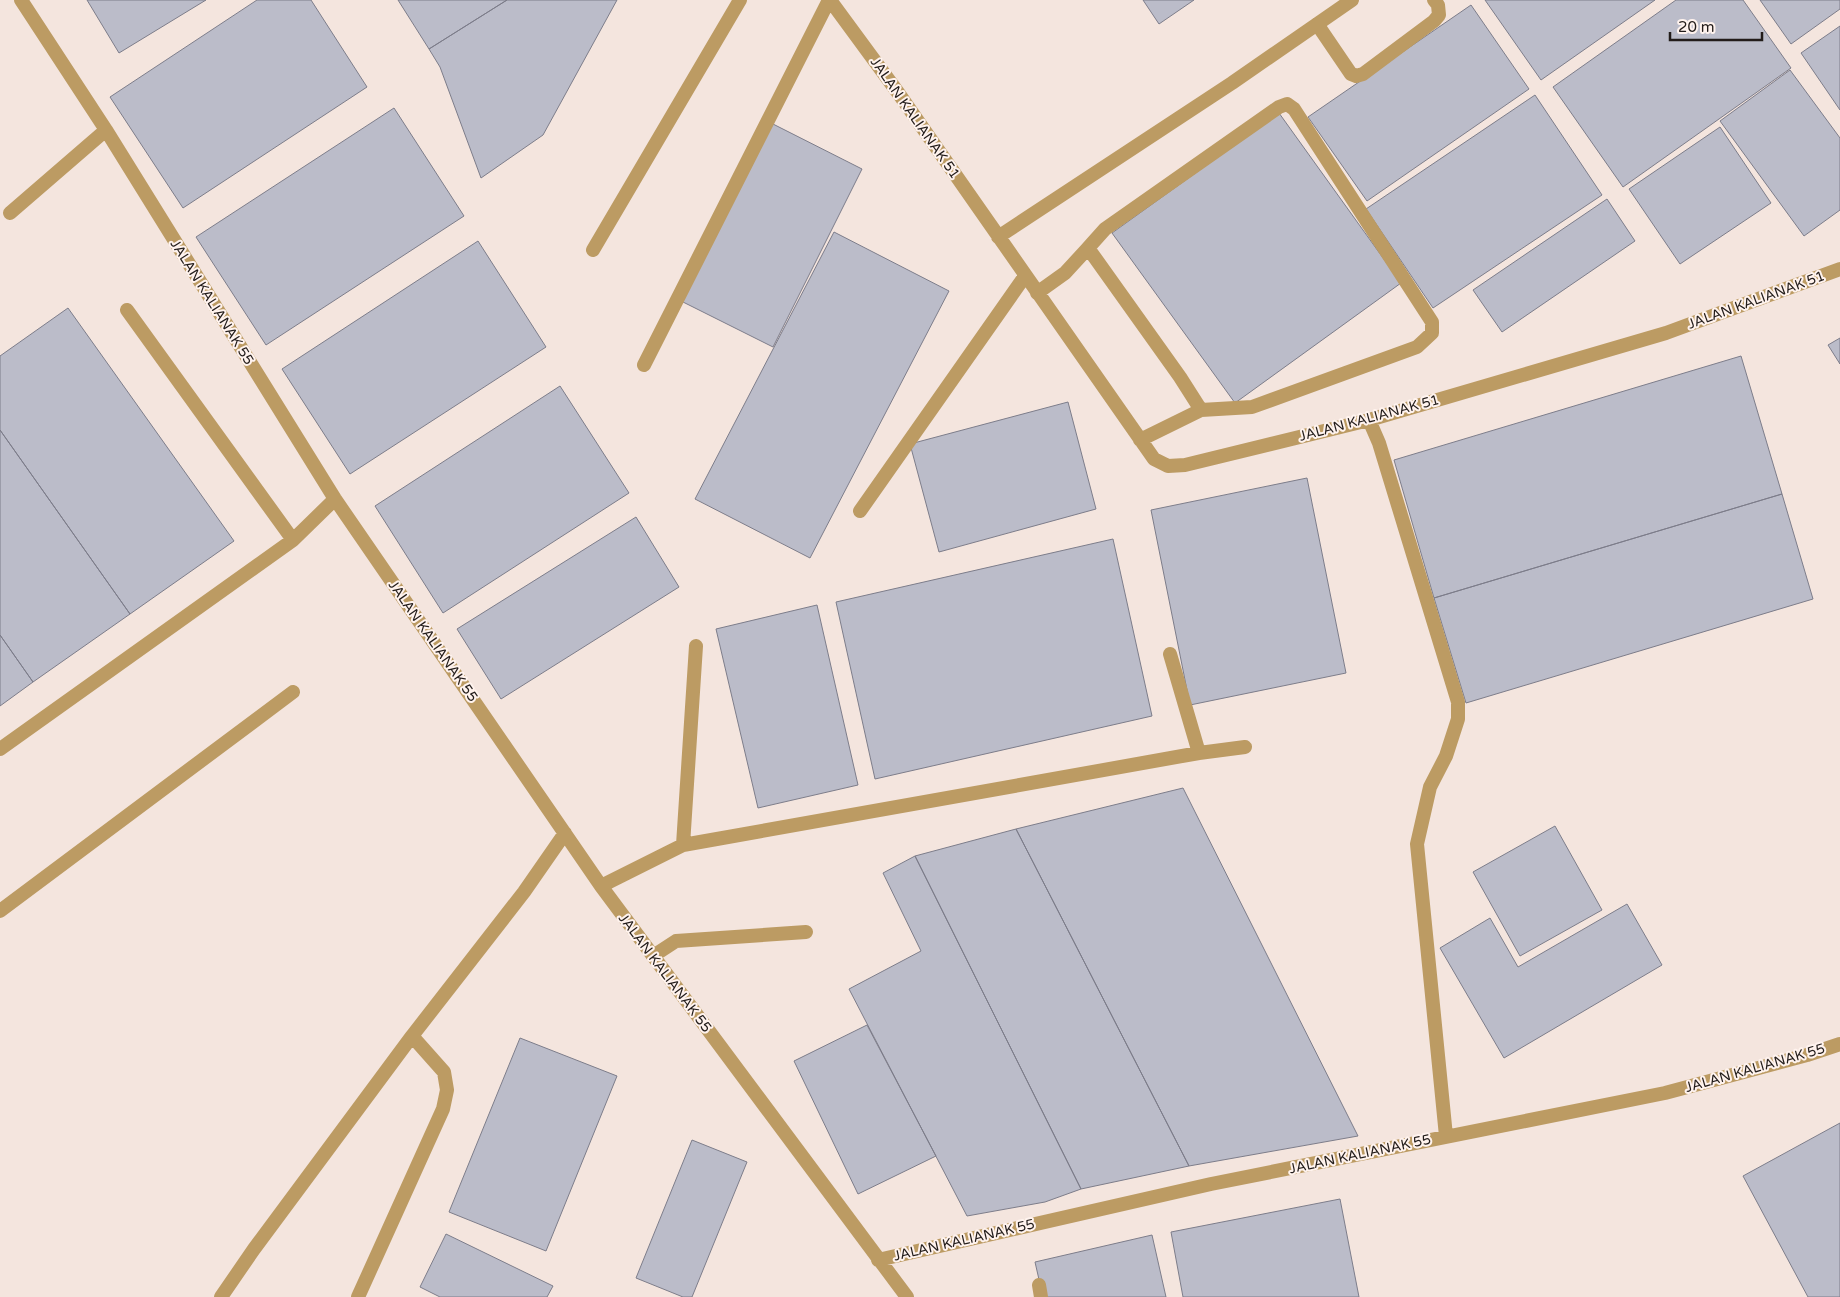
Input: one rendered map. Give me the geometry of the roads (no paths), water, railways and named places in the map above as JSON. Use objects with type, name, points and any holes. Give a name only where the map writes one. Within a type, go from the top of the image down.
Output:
[{"type":"lane","name":"JALAN KALIANAK 55","points":[[21,0],[106,130],[334,499],[601,886],[907,1297]]},
{"type":"lane","points":[[593,250],[740,0]]},
{"type":"lane","points":[[644,365],[829,0]]},
{"type":"lane","name":"JALAN KALIANAK 51","points":[[829,0],[899,94],[1140,440],[1154,458],[1168,466],[1185,465],[1369,420],[1666,334],[1840,270]]},
{"type":"lane","points":[[998,237],[1232,84],[1352,0]]},
{"type":"lane","points":[[1317,24],[1352,74],[1356,76],[1363,74],[1434,21],[1439,15],[1438,5],[1434,0]]},
{"type":"lane","points":[[1037,293],[1065,273],[1105,229],[1279,107],[1287,104],[1294,108],[1432,322],[1432,334],[1417,347],[1252,407],[1201,410],[1140,440]]},
{"type":"lane","points":[[10,213],[106,130]]},
{"type":"lane","points":[[1088,248],[1180,377],[1201,410]]},
{"type":"lane","points":[[860,511],[1025,276]]},
{"type":"lane","points":[[127,310],[293,540]]},
{"type":"lane","points":[[1369,420],[1378,443],[1458,702],[1458,719],[1446,756],[1430,787],[1417,844],[1446,1136]]},
{"type":"lane","points":[[0,749],[293,540],[334,499]]},
{"type":"lane","points":[[683,845],[696,646]]},
{"type":"lane","points":[[1170,654],[1199,753]]},
{"type":"lane","points":[[0,911],[293,692]]},
{"type":"lane","points":[[601,886],[683,845],[1199,753],[1245,747]]},
{"type":"lane","points":[[221,1297],[254,1249],[412,1036],[524,892],[565,833]]},
{"type":"lane","points":[[653,956],[676,941],[806,932]]},
{"type":"lane","points":[[358,1297],[443,1109],[447,1090],[444,1072],[412,1036]]},
{"type":"lane","name":"JALAN KALIANAK 55","points":[[878,1260],[1212,1184],[1665,1093],[1807,1055],[1840,1044]]}]
